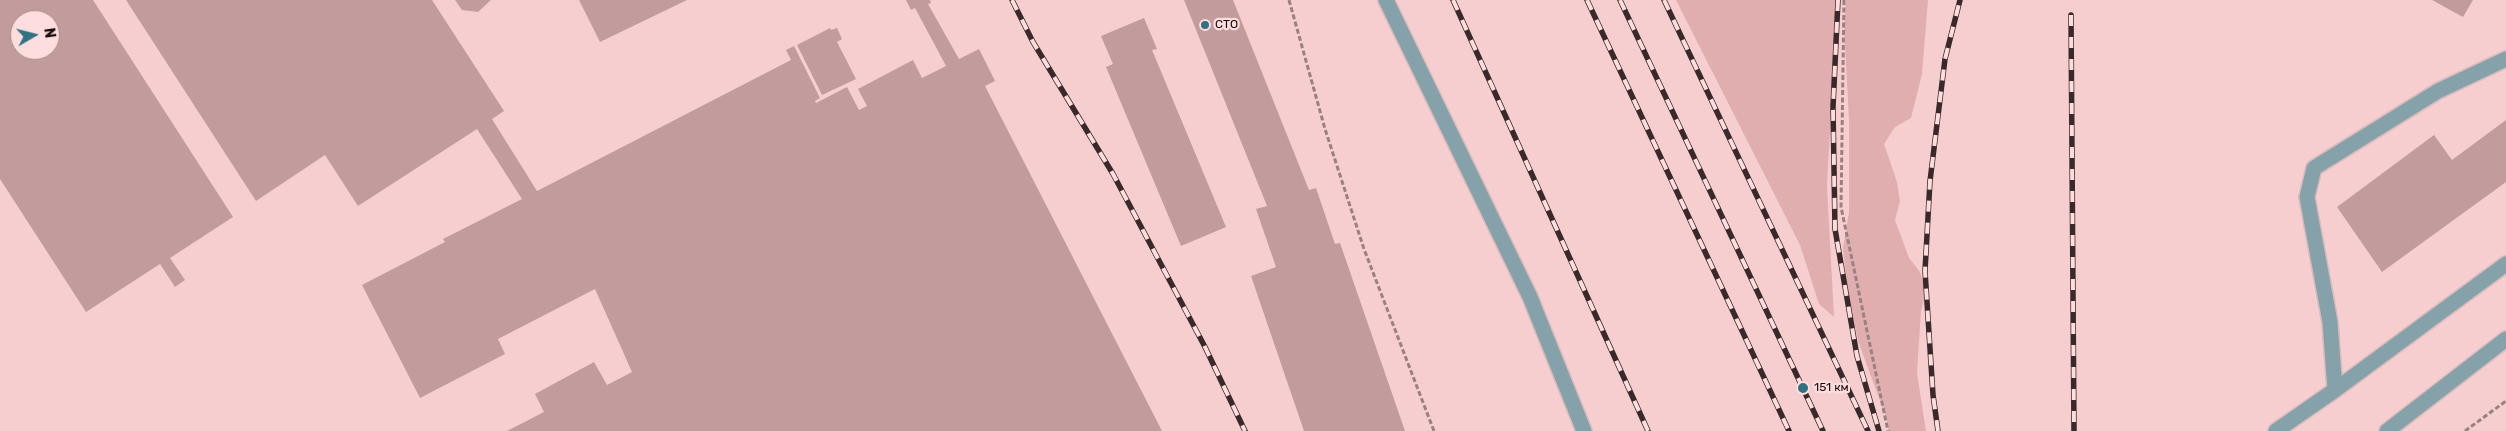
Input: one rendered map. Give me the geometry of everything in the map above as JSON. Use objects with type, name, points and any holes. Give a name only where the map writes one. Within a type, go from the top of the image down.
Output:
[{"type":"street","points":[[1386,0],[1530,297],[1584,431]]},
{"type":"street","points":[[2336,390],[2330,322],[2307,197],[2314,168],[2438,91],[2506,59]]},
{"type":"street","points":[[2276,431],[2336,390],[2506,264]]},
{"type":"street","points":[[2387,431],[2506,339]]},
{"type":"path","points":[[1289,0],[1325,129],[1364,249],[1434,431]]},
{"type":"path","points":[[1844,0],[1841,207],[1888,431]]},
{"type":"path","points":[[2465,431],[2506,400]]},
{"type":"shaded area","points":[[0,0],[2506,0],[2506,431],[0,431]]},
{"type":"shaded area","points":[[1676,0],[1837,0],[1827,186],[1834,317],[1819,304],[1800,245]]},
{"type":"shaded area","points":[[1846,0],[1928,0],[1922,74],[1911,118],[1895,127],[1884,144],[1897,182],[1900,201],[1895,220],[1909,258],[1920,272],[1926,291],[1921,311],[1917,373],[1926,431],[1889,431],[1886,417],[1858,341],[1847,285],[1843,248],[1849,212],[1849,120],[1844,26]]},
{"type":"building","points":[[0,0],[93,0],[233,217],[170,258],[185,280],[175,287],[160,264],[86,312],[0,179]]},
{"type":"building","points":[[126,0],[432,0],[504,111],[492,119],[537,191],[791,60],[786,50],[794,46],[820,98],[815,101],[816,103],[847,87],[859,110],[867,106],[858,89],[913,60],[922,78],[946,66],[915,8],[911,10],[906,0],[930,0],[931,3],[928,4],[959,59],[979,49],[995,81],[985,86],[1162,431],[507,431],[544,412],[535,394],[594,362],[607,385],[632,372],[595,289],[498,339],[505,354],[420,398],[362,285],[445,242],[443,239],[522,199],[477,129],[358,206],[325,155],[256,201]]},
{"type":"building","points":[[455,0],[491,0],[478,12],[462,10]]},
{"type":"building","points":[[579,0],[687,0],[600,42]]},
{"type":"building","points":[[1184,0],[1233,0],[1309,190],[1316,188],[1335,244],[1340,243],[1405,431],[1304,431],[1251,276],[1276,267],[1256,209],[1267,206]]},
{"type":"building","points":[[2432,0],[2473,0],[2463,17]]},
{"type":"building","points":[[1144,18],[1157,49],[1152,50],[1226,227],[1181,246],[1106,67],[1113,64],[1101,36]]},
{"type":"building","points":[[830,28],[831,30],[837,28],[842,39],[837,42],[856,79],[822,95],[797,45]]},
{"type":"building","points":[[2506,120],[2506,182],[2382,272],[2337,207],[2434,135],[2452,160]]},
{"type":"railway","points":[[1012,0],[1033,42],[1113,174],[1205,347],[1245,431]]},
{"type":"railway","points":[[1453,0],[1648,431]]},
{"type":"railway","points":[[1587,0],[1789,431]]},
{"type":"railway","points":[[1620,0],[1823,431]]},
{"type":"railway","points":[[1664,0],[1868,431]]},
{"type":"railway","points":[[1838,0],[1833,107],[1835,229],[1857,356],[1879,431]]},
{"type":"railway","points":[[1938,431],[1933,395],[1925,271],[1930,181],[1945,59],[1960,0]]},
{"type":"railway","points":[[2071,15],[2074,431]]},
{"type":"place","name":"СТО","points":[[1205,25]]},
{"type":"place","name":"151 км","points":[[1803,388]]}]
